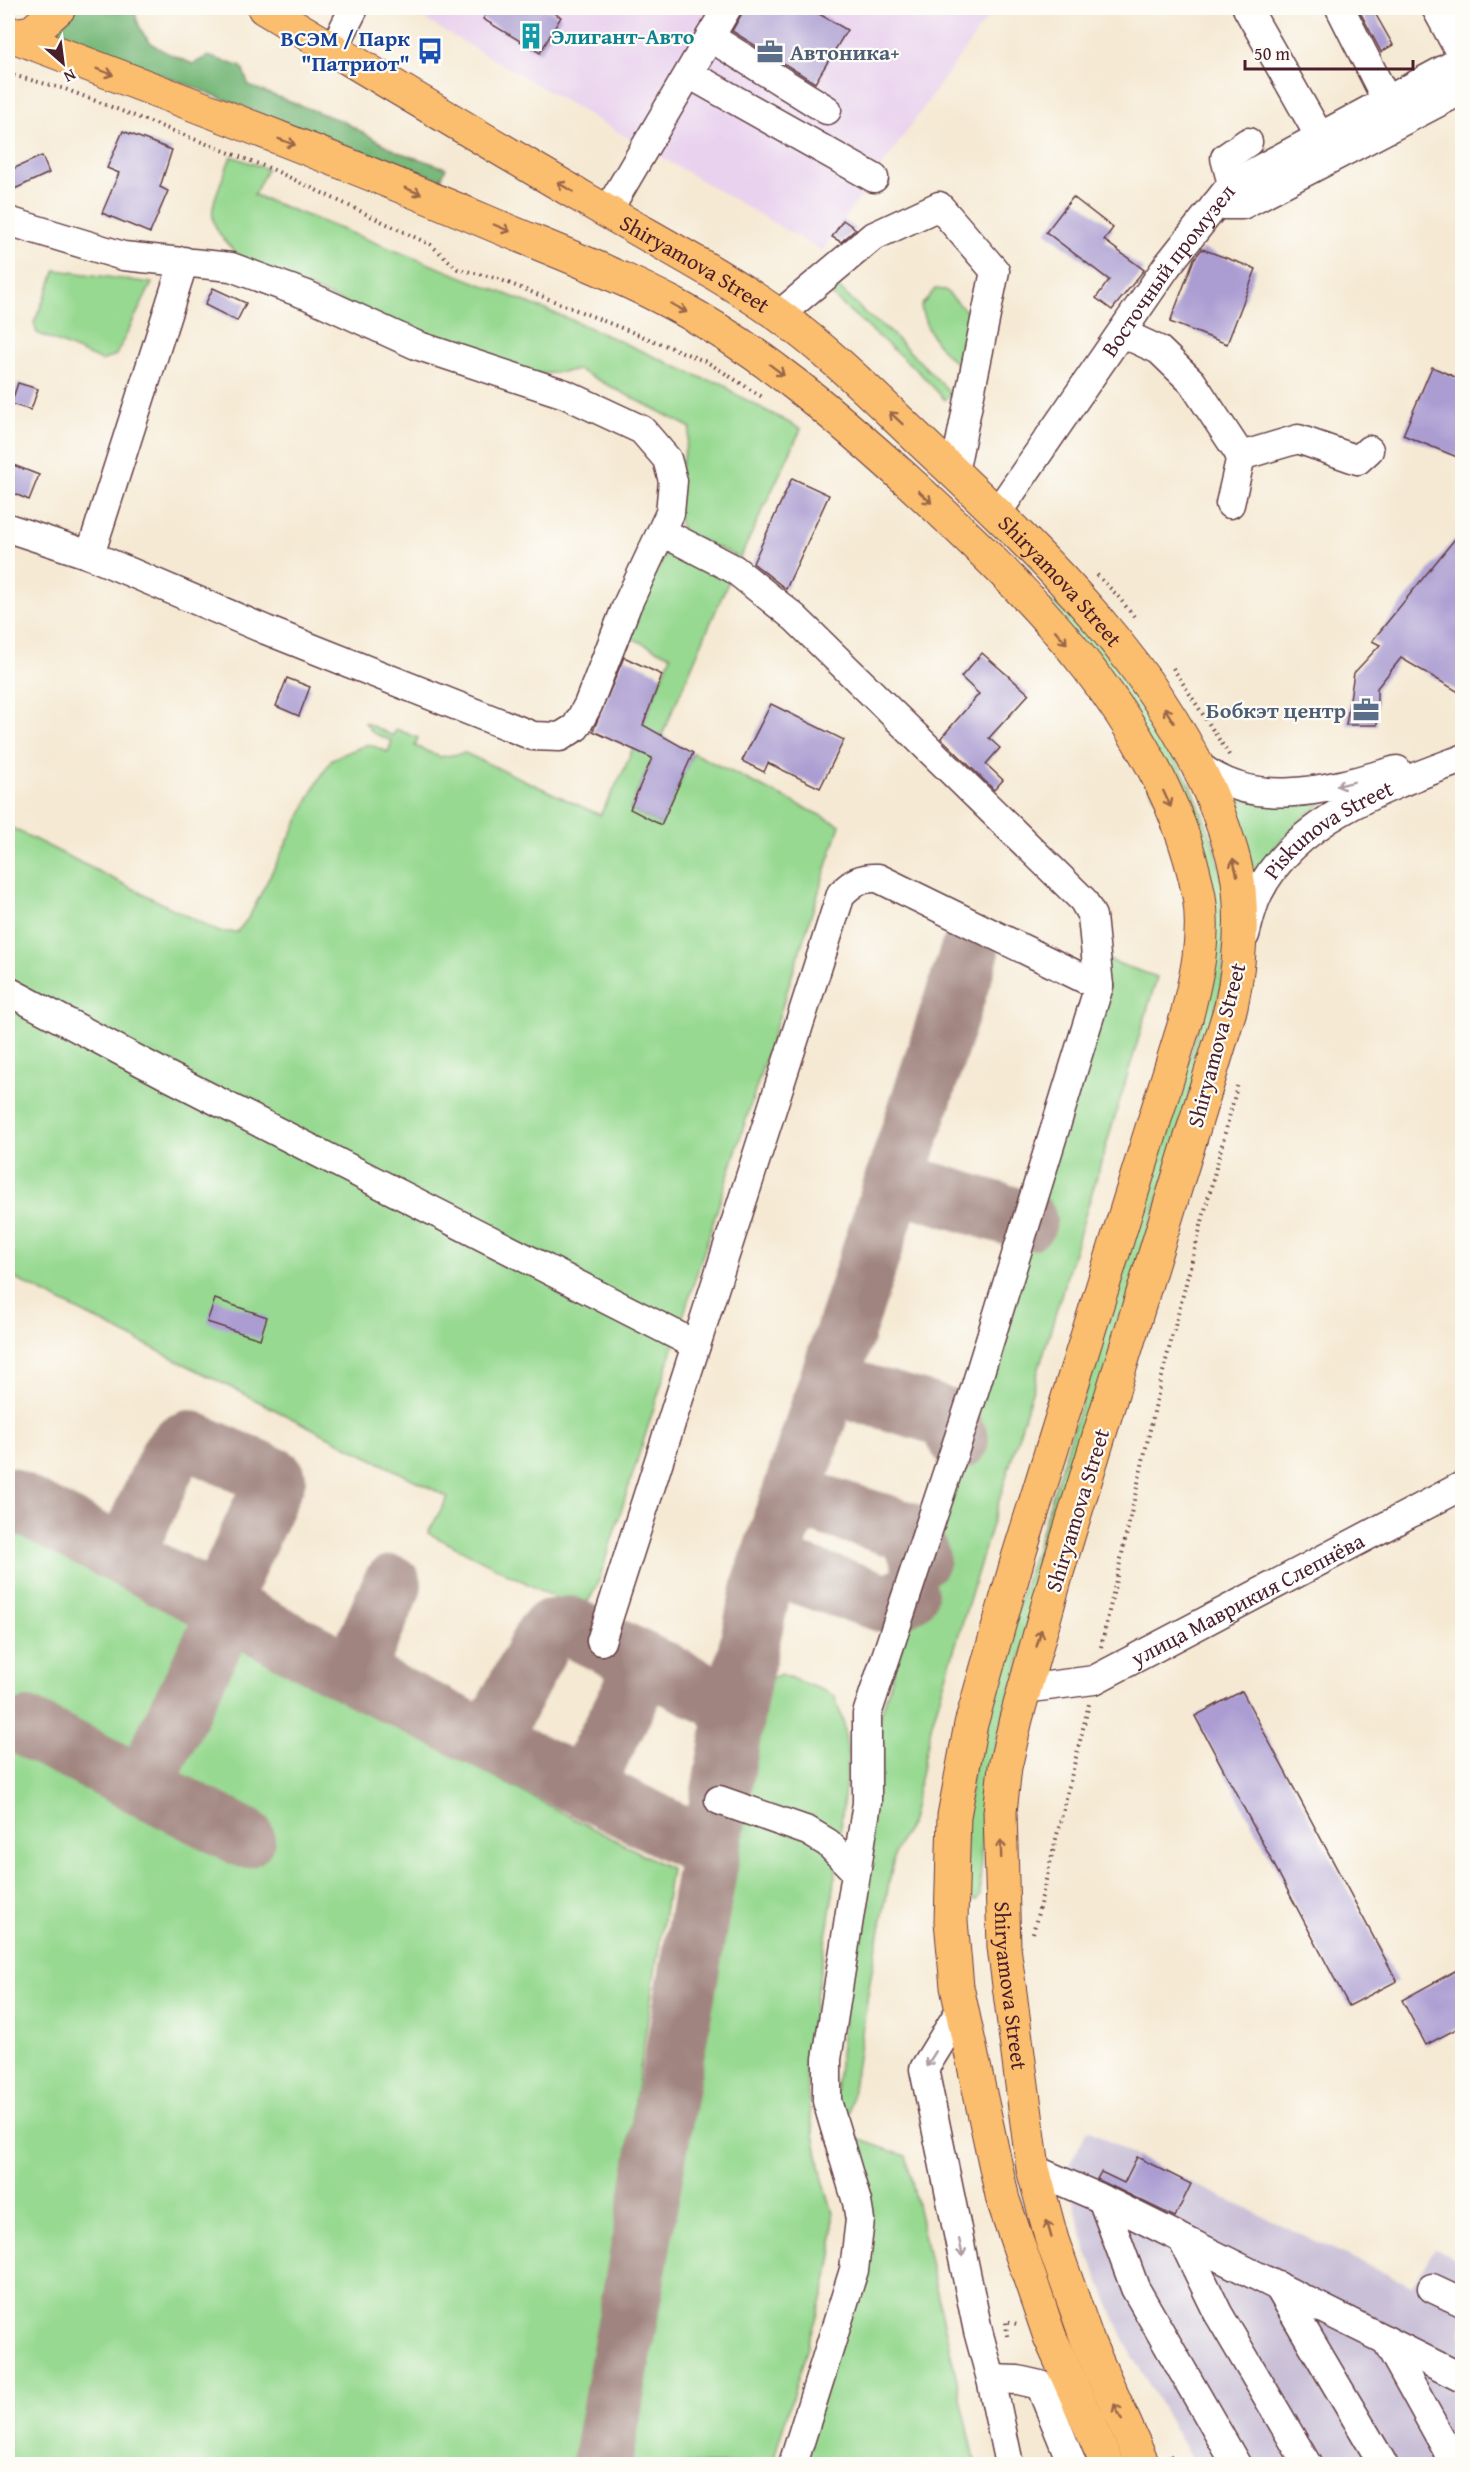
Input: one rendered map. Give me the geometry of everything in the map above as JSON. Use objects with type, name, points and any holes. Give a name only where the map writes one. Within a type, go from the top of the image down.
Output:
[{"type":"main road","points":[[9,38],[32,32],[59,8]]},
{"type":"main road","name":"Shiryamova Street","points":[[264,8],[607,212],[695,260],[779,315],[830,356],[997,513],[1129,657],[1156,694],[1199,766],[1224,829],[1236,872],[1242,946],[1231,1007],[1058,1569],[1024,1689],[1004,1778],[1000,1812],[1004,1947],[1018,2071],[1033,2169],[1052,2240],[1084,2332],[1143,2464]]},
{"type":"main road","name":"Shiryamova Street","points":[[9,38],[448,205],[631,283],[678,306],[729,337],[799,387],[863,440],[954,525],[1066,641],[1111,700],[1144,753],[1169,802],[1189,853],[1200,900],[1201,937],[1197,974],[1186,1019],[1018,1558],[971,1724],[954,1816],[952,1946],[961,2009],[1003,2200],[1025,2270],[1050,2337],[1107,2464]]},
{"type":"main road","points":[[951,1899],[958,1918],[968,1925],[976,1925],[991,1920],[996,1914],[1002,1890]]},
{"type":"main road","points":[[979,2094],[974,2047],[976,2035],[988,2031],[1000,2034],[1018,2071]]},
{"type":"street","points":[[333,50],[354,8]]},
{"type":"street","points":[[607,212],[728,8]]},
{"type":"street","points":[[1247,8],[1320,137]]},
{"type":"street","points":[[1340,8],[1386,101]]},
{"type":"street","points":[[1436,8],[1462,58]]},
{"type":"street","points":[[710,38],[827,110]]},
{"type":"street","name":"Восточный промузел","points":[[997,513],[1167,266],[1224,195],[1320,137],[1462,58]]},
{"type":"street","points":[[689,74],[874,178]]},
{"type":"street","points":[[1248,142],[1225,158],[1224,195],[1242,205],[1462,90]]},
{"type":"street","points":[[779,315],[872,237],[939,206],[995,271],[954,472]]},
{"type":"street","points":[[8,221],[123,256],[231,267],[307,295],[416,345],[566,394],[642,429],[667,459],[673,481],[670,513],[627,605],[588,705],[576,726],[560,737],[533,736],[266,630],[90,555],[8,528]]},
{"type":"street","points":[[90,555],[184,261]]},
{"type":"street","points":[[1122,333],[1159,350],[1192,382],[1241,456],[1230,504]]},
{"type":"street","points":[[1241,456],[1298,439],[1358,460],[1369,450]]},
{"type":"street","points":[[662,532],[734,569],[795,618],[1083,900],[1092,916],[1098,986],[972,1398],[867,1714],[867,1803],[827,2059],[827,2101],[857,2202],[860,2240],[854,2270],[793,2464]]},
{"type":"street","name":"Piskunova Street","points":[[1199,766],[1216,779],[1238,788],[1290,792],[1329,788],[1462,752]]},
{"type":"street","name":"Piskunova Street","points":[[1242,946],[1253,905],[1264,883],[1279,862],[1304,838],[1332,818],[1371,797],[1462,759]]},
{"type":"street","points":[[601,1641],[840,894],[852,883],[865,877],[878,878],[1098,986]]},
{"type":"street","points":[[8,991],[696,1345]]},
{"type":"street","name":"улица Маврикия Слепнёва","points":[[1024,1689],[1094,1680],[1462,1486]]},
{"type":"street","points":[[718,1800],[808,1831],[828,1843],[856,1872]]},
{"type":"street","points":[[961,2009],[924,2069],[978,2331],[1009,2464]]},
{"type":"street","points":[[1033,2169],[1102,2199],[1462,2378]]},
{"type":"street","points":[[1102,2199],[1135,2288],[1236,2464]]},
{"type":"street","points":[[1182,2239],[1218,2313],[1307,2464]]},
{"type":"street","points":[[1278,2286],[1383,2464]]},
{"type":"street","points":[[1432,2288],[1462,2302]]},
{"type":"street","points":[[1386,2340],[1455,2464]]},
{"type":"street","points":[[991,2379],[1018,2380],[1040,2385],[1072,2464]]},
{"type":"path","points":[[8,74],[65,89],[274,170],[430,245]]},
{"type":"shaded area","points":[[405,8],[994,8],[822,251]]},
{"type":"shaded area","points":[[1088,2130],[1137,2157],[1412,2286],[1435,2248],[1462,2261],[1462,2464],[1194,2464],[1126,2344],[1087,2253],[1066,2171]]},
{"type":"green space","points":[[75,8],[134,8],[137,21],[147,39],[162,50],[193,64],[208,56],[242,67],[249,86],[344,122],[398,152],[446,168],[441,179],[300,129],[53,32],[69,18]]},
{"type":"green space","points":[[231,156],[267,169],[254,195],[579,323],[704,379],[722,383],[735,394],[801,429],[740,558],[683,532],[677,505],[678,479],[691,428],[579,370],[533,375],[479,361],[243,259],[228,245],[214,222],[214,201]]},
{"type":"green space","points":[[56,270],[152,283],[116,355],[102,361],[37,333],[34,323]]},
{"type":"green space","points":[[836,285],[868,316],[887,329],[952,394],[945,400],[920,373],[828,292]]},
{"type":"green space","points":[[935,289],[945,290],[972,317],[968,375],[938,345],[924,318],[921,306]]},
{"type":"green space","points":[[667,551],[730,578],[630,809],[661,825],[693,753],[840,825],[597,1586],[587,1603],[577,1609],[428,1533],[448,1497],[8,1275],[8,826],[219,932],[237,932],[249,917],[318,781],[332,759],[368,744],[388,752],[392,741],[373,733],[364,722],[393,736],[396,729],[418,738],[415,746],[440,757],[465,753],[600,815],[623,772],[671,656],[629,637],[626,631]]},
{"type":"green space","points":[[1039,594],[1084,623],[1131,682],[1193,790],[1214,844],[1227,897],[1222,987],[998,1734],[982,1822],[980,1896],[977,1900],[965,1901],[966,1817],[978,1734],[1200,1023],[1211,976],[1214,948],[1213,899]]},
{"type":"green space","points":[[1234,799],[1320,799],[1322,803],[1297,823],[1253,872],[1229,803]]},
{"type":"green space","points":[[1108,960],[1157,977],[932,1723],[911,1821],[895,1852],[870,1981],[848,2121],[860,2140],[906,2156],[976,2464],[802,2464],[859,2263],[834,2111],[873,1741]]},
{"type":"green space","points":[[8,1525],[204,1624],[143,1763],[17,1701],[8,1722]]},
{"type":"green space","points":[[224,1637],[671,1869],[579,2464],[8,2464],[8,1741],[254,1863],[272,1829],[163,1772]]},
{"type":"green space","points":[[781,1674],[834,1695],[844,1724],[848,1759],[834,1888],[805,2064],[810,2114],[822,2176],[833,2213],[833,2249],[827,2283],[772,2464],[630,2464],[761,1683]]},
{"type":"building","name":"Элигант-Авто","points":[[490,8],[545,8],[561,17],[540,53],[483,19]]},
{"type":"building","points":[[745,8],[809,8],[847,30],[815,83],[732,31]]},
{"type":"building","points":[[1358,8],[1372,8],[1393,45],[1381,52]]},
{"type":"building","points":[[123,131],[172,150],[160,187],[168,191],[150,233],[102,213],[119,173],[107,168]]},
{"type":"building","points":[[42,156],[49,173],[8,192],[8,171]]},
{"type":"building","points":[[1073,197],[1113,228],[1104,240],[1144,270],[1112,310],[1096,298],[1109,280],[1046,232]]},
{"type":"building","points":[[843,220],[856,229],[841,242],[832,237]]},
{"type":"building","points":[[1202,249],[1256,269],[1227,344],[1170,322],[1194,259]]},
{"type":"building","points":[[213,288],[246,303],[237,321],[205,305]]},
{"type":"building","points":[[1432,367],[1462,380],[1462,444],[1457,457],[1403,435]]},
{"type":"building","points":[[18,383],[38,389],[31,410],[11,404]]},
{"type":"building","points":[[8,463],[39,475],[29,500],[8,491]]},
{"type":"building","points":[[792,478],[829,495],[786,589],[753,563]]},
{"type":"building","points":[[1462,530],[1462,694],[1401,658],[1377,688],[1377,725],[1346,725],[1354,673],[1380,645],[1372,641]]},
{"type":"building","points":[[982,653],[1029,694],[989,738],[1000,748],[986,764],[1003,780],[994,790],[941,738],[979,694],[961,677]]},
{"type":"building","points":[[624,657],[662,675],[643,725],[693,753],[661,825],[630,809],[652,758],[593,731]]},
{"type":"building","points":[[287,678],[310,687],[299,716],[276,706]]},
{"type":"building","points":[[771,704],[844,740],[820,788],[768,763],[764,772],[742,761]]},
{"type":"building","points":[[215,1299],[267,1317],[260,1339],[207,1322]]},
{"type":"building","points":[[1242,1691],[1397,1981],[1349,2006],[1195,1716]]},
{"type":"building","points":[[1462,1967],[1462,2026],[1426,2045],[1402,2000]]},
{"type":"building","points":[[1137,2157],[1191,2184],[1175,2217],[1097,2179],[1101,2172],[1124,2183]]},
{"type":"taxiway","points":[[602,2464],[740,1685],[763,1582],[969,954]]},
{"type":"taxiway","points":[[894,1181],[1027,1221]]},
{"type":"taxiway","points":[[830,1384],[945,1417],[959,1440]]},
{"type":"taxiway","points":[[108,1548],[127,1547],[170,1455],[180,1444],[189,1440],[276,1478],[225,1590],[216,1596],[198,1594]]},
{"type":"taxiway","points":[[8,1497],[366,1681],[688,1839],[701,1850],[708,1866]]},
{"type":"taxiway","points":[[783,1518],[799,1506],[814,1502],[903,1530],[914,1543],[920,1558]]},
{"type":"taxiway","points":[[763,1582],[776,1574],[792,1572],[882,1602],[892,1603],[908,1594]]},
{"type":"taxiway","points":[[366,1681],[360,1672],[359,1661],[392,1585]]},
{"type":"taxiway","points":[[143,1785],[229,1610]]},
{"type":"taxiway","points":[[474,1733],[496,1728],[544,1636],[551,1629],[569,1626],[723,1701],[733,1724]]},
{"type":"taxiway","points":[[573,1782],[589,1775],[637,1682],[641,1678],[664,1671]]},
{"type":"taxiway","points":[[28,1728],[245,1838]]},
{"type":"place","name":"Элигант-Авто","points":[[531,36]]},
{"type":"place","name":"ВСЭМ / Парк \"Патриот\"","points":[[430,51]]},
{"type":"place","name":"Автоника+","points":[[770,52]]},
{"type":"place","name":"Бобкэт центр","points":[[1366,710]]}]
